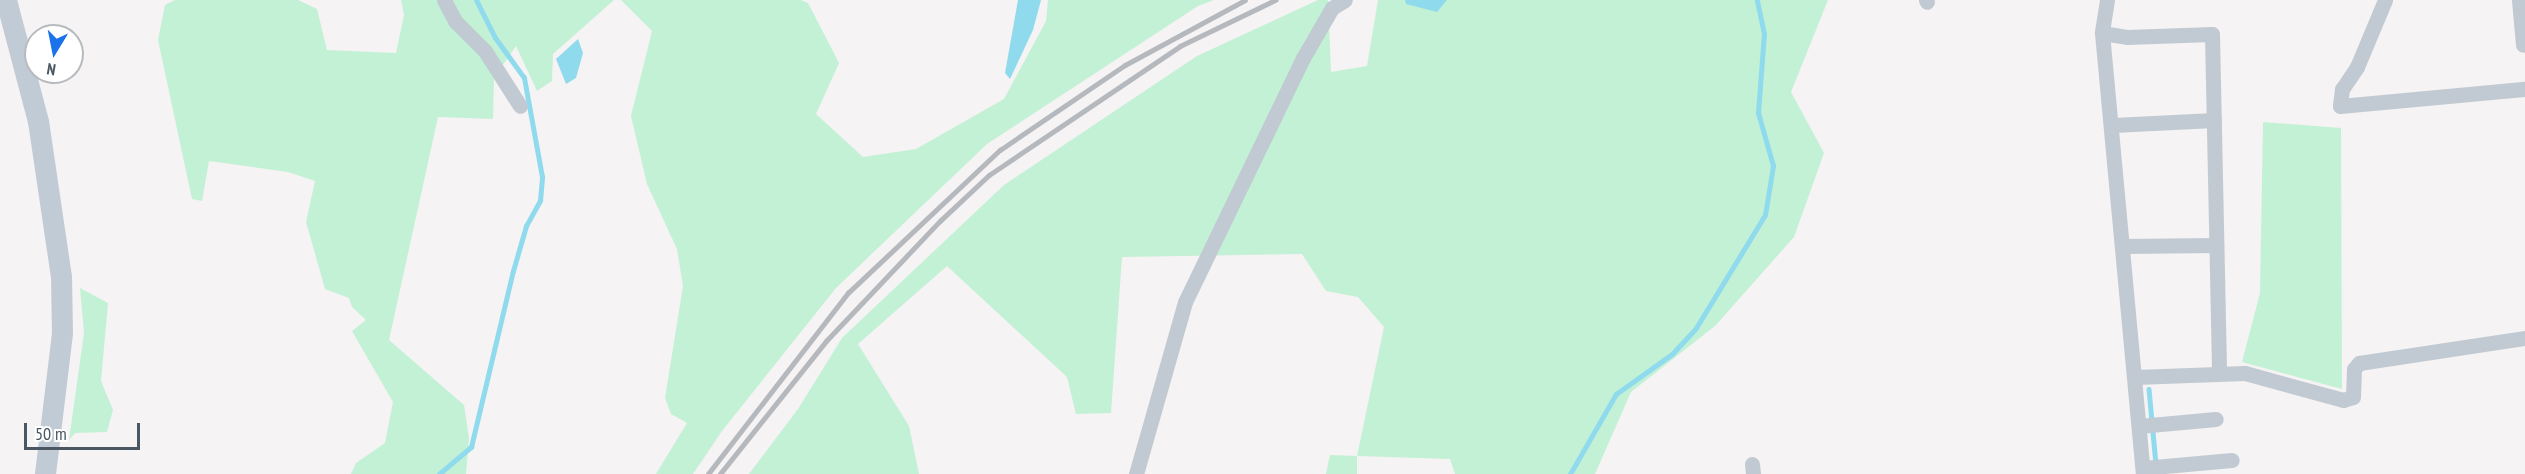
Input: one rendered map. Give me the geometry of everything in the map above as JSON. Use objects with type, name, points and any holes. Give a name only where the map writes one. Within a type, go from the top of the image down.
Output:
[{"type":"street","points":[[6,0],[38,121],[61,276],[62,333],[45,474]]},
{"type":"street","points":[[444,0],[454,21],[484,51],[520,106]]},
{"type":"street","points":[[1136,474],[1185,302],[1303,58],[1332,8],[1345,0]]},
{"type":"street","points":[[2107,0],[2102,33],[2113,125],[2143,471],[2232,460]]},
{"type":"street","points":[[2385,0],[2356,67],[2342,89],[2340,106],[2525,89]]},
{"type":"street","points":[[2519,0],[2523,45]]},
{"type":"street","points":[[2102,33],[2127,37],[2212,34],[2219,372]]},
{"type":"street","points":[[2113,125],[2214,120]]},
{"type":"street","points":[[2124,246],[2216,245]]},
{"type":"street","points":[[2135,377],[2219,372],[2252,374],[2343,400],[2353,397],[2354,369],[2359,363],[2525,338]]},
{"type":"street","points":[[2139,426],[2216,419]]},
{"type":"green space","points":[[175,0],[298,0],[317,9],[327,50],[396,53],[404,15],[401,0],[614,0],[553,54],[552,81],[537,91],[516,46],[494,78],[493,119],[438,117],[389,340],[464,405],[469,438],[466,474],[351,474],[356,463],[385,443],[393,402],[352,331],[366,320],[352,307],[349,298],[325,289],[306,222],[315,181],[288,172],[209,161],[202,201],[192,199],[158,40],[165,5]]},
{"type":"green space","points":[[621,0],[801,0],[808,3],[839,63],[816,114],[863,157],[916,149],[1004,99],[1046,21],[1048,0],[1214,0],[1198,6],[987,144],[836,288],[722,431],[693,474],[656,474],[687,423],[671,414],[665,398],[683,286],[677,249],[647,184],[631,116],[652,31]]},
{"type":"green space","points":[[1318,0],[1328,0],[1331,72],[1367,66],[1378,0],[1828,0],[1791,92],[1824,153],[1794,237],[1715,326],[1631,392],[1595,474],[1455,474],[1450,459],[1357,456],[1384,327],[1358,297],[1326,291],[1302,254],[1122,257],[1111,413],[1076,414],[1067,377],[947,266],[858,344],[909,426],[919,474],[749,474],[798,409],[842,338],[1004,185],[1197,56]]},
{"type":"green space","points":[[2263,122],[2341,128],[2342,389],[2242,362],[2260,293]]},
{"type":"green space","points":[[80,288],[108,303],[101,381],[113,410],[107,432],[75,433],[69,440],[84,333]]},
{"type":"green space","points":[[1330,455],[1357,456],[1357,474],[1326,474]]},
{"type":"water","points":[[1018,0],[1041,0],[1033,30],[1010,79],[1005,73]]},
{"type":"water","points":[[1405,0],[1447,0],[1437,12],[1406,4]]},
{"type":"water","points":[[578,39],[583,53],[576,78],[566,84],[556,59]]},
{"type":"waterway","points":[[439,474],[471,447],[513,271],[526,226],[540,201],[542,177],[524,78],[495,38],[476,0]]},
{"type":"waterway","points":[[1570,474],[1616,394],[1672,354],[1696,328],[1765,215],[1773,166],[1758,113],[1764,34],[1757,0]]},
{"type":"waterway","points":[[2149,389],[2156,465]]},
{"type":"railway","points":[[708,474],[848,293],[1000,150],[1125,65],[1245,0]]},
{"type":"railway","points":[[720,474],[826,341],[940,221],[989,175],[1180,46],[1275,0]]}]
